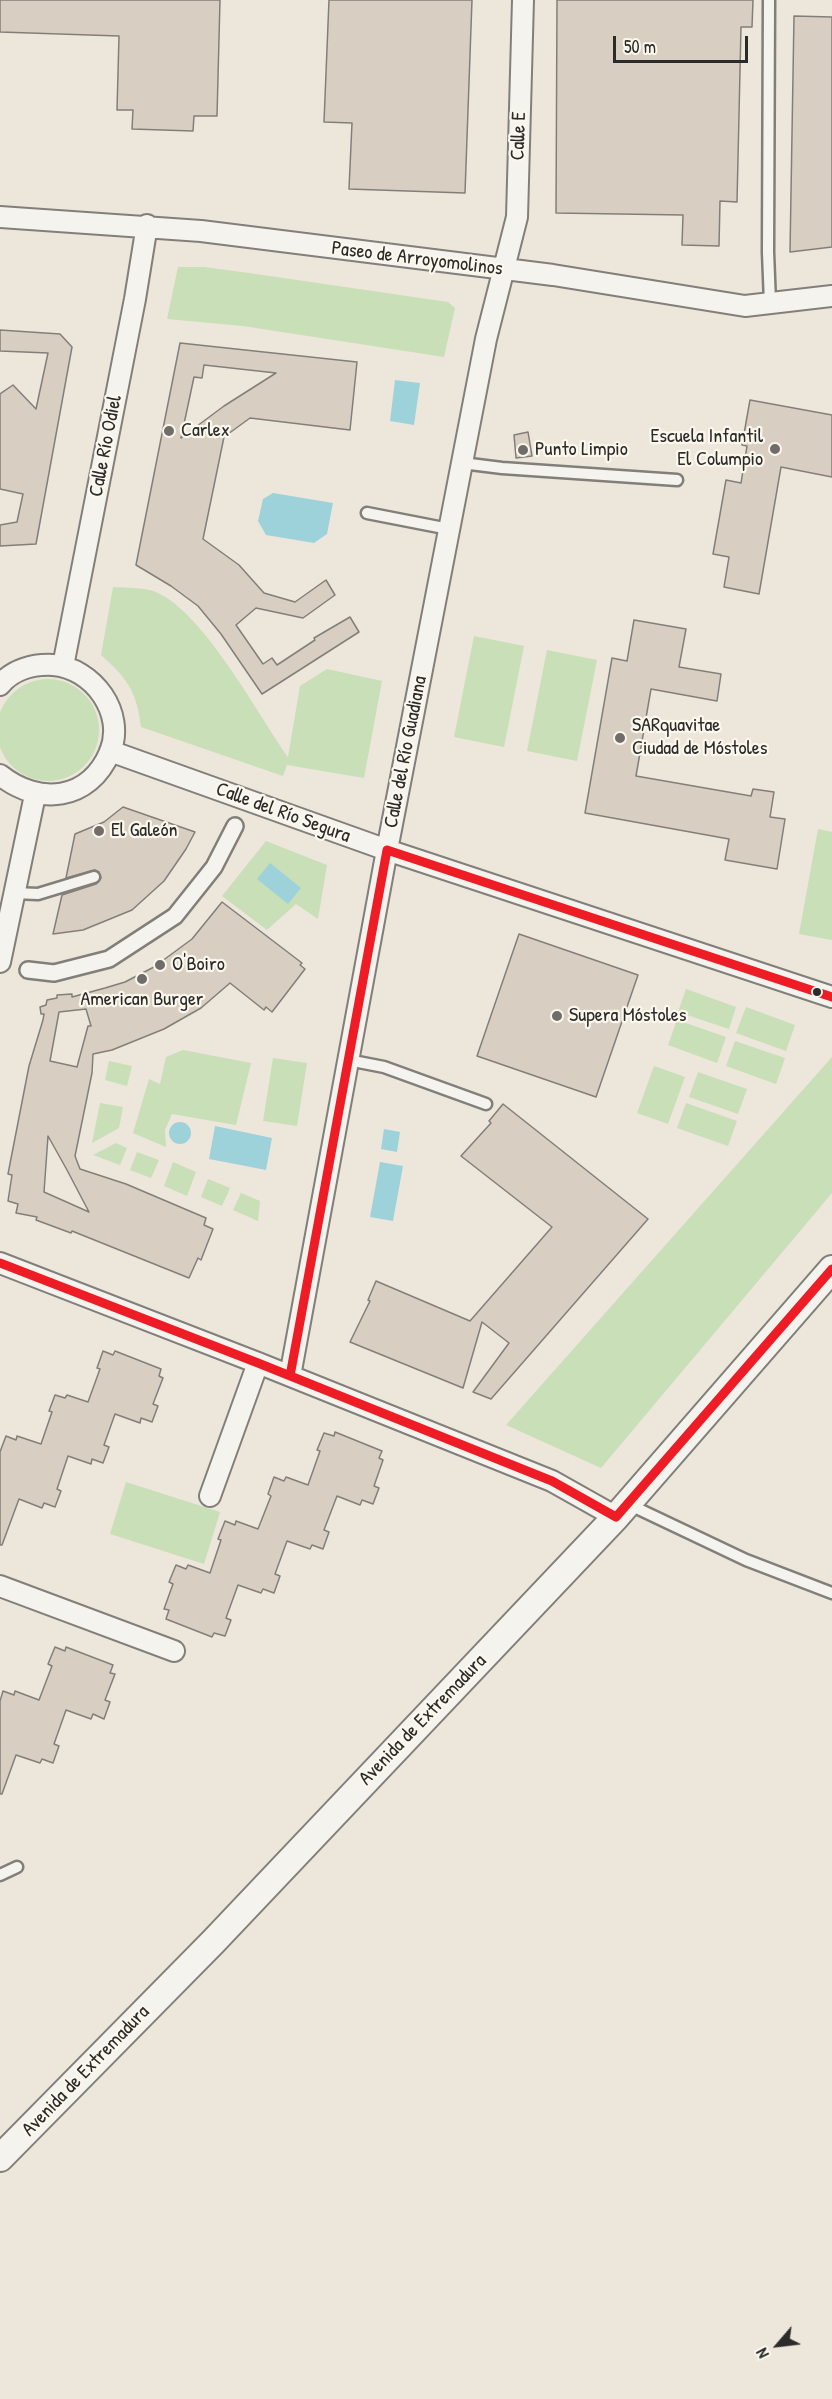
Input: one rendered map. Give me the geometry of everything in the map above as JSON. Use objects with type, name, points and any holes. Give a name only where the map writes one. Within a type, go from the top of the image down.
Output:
[{"type":"street","name":"Calle E","points":[[502,270],[517,217],[523,0]]},
{"type":"street","name":"Paseo de Arroyomolinos","points":[[0,217],[147,225],[553,275],[745,306],[832,296]]},
{"type":"street","name":"Calle Río Odiel","points":[[63,666],[135,299],[147,225]]},
{"type":"street","name":"Calle del Río Guadiana","points":[[290,1376],[387,850],[486,339],[502,270]]},
{"type":"street","points":[[0,685],[5,679],[25,668],[40,664],[63,666],[83,674],[98,687],[110,709],[113,733],[110,751],[95,775],[73,791],[56,795],[35,795],[15,787],[0,775]]},
{"type":"street","name":"Calle del Río Segura","points":[[110,751],[387,850],[832,997]]},
{"type":"street","points":[[0,962],[35,795]]},
{"type":"street","points":[[28,970],[54,974],[109,959],[175,916],[214,867],[236,826]]},
{"type":"street","points":[[0,1263],[258,1363],[622,1510]]},
{"type":"street","name":"Avenida de Extremadura","points":[[0,2158],[213,1942],[622,1510],[832,1269]]},
{"type":"street","points":[[210,1497],[258,1363]]},
{"type":"street","points":[[0,1586],[174,1652]]},
{"type":"lane","points":[[769,0],[768,252],[770,303]]},
{"type":"lane","points":[[462,463],[502,468],[677,480]]},
{"type":"lane","points":[[368,513],[449,529]]},
{"type":"lane","points":[[14,893],[38,894],[94,877]]},
{"type":"lane","points":[[348,1060],[384,1067],[486,1104]]},
{"type":"lane","points":[[622,1510],[832,1593]]},
{"type":"lane","points":[[0,1875],[17,1867]]},
{"type":"green space","points":[[178,267],[204,267],[448,302],[455,308],[444,357],[243,326],[167,319]]},
{"type":"green space","points":[[113,587],[142,589],[158,593],[176,605],[194,622],[229,667],[288,757],[300,686],[327,669],[382,681],[364,778],[287,765],[283,776],[141,727],[137,704],[129,686],[118,671],[101,655]]},
{"type":"green space","points":[[474,636],[524,646],[504,747],[454,737]]},
{"type":"green space","points":[[547,650],[597,660],[577,761],[527,751]]},
{"type":"green space","points":[[48,679],[68,682],[77,687],[91,701],[96,710],[99,730],[96,750],[91,759],[77,773],[68,778],[48,781],[28,778],[19,773],[5,759],[0,750],[-3,730],[0,710],[5,701],[19,687],[28,682]]},
{"type":"green space","points":[[818,829],[832,832],[832,940],[799,934]]},
{"type":"green space","points":[[266,841],[327,865],[318,919],[296,904],[267,930],[222,896]]},
{"type":"green space","points":[[686,989],[736,1007],[729,1029],[678,1012]]},
{"type":"green space","points":[[746,1007],[795,1025],[786,1051],[736,1033]]},
{"type":"green space","points":[[677,1020],[726,1037],[717,1063],[668,1045]]},
{"type":"green space","points":[[735,1041],[785,1058],[776,1084],[726,1066]]},
{"type":"green space","points":[[183,1050],[251,1063],[236,1125],[172,1114],[165,1130],[166,1147],[133,1133],[149,1079],[160,1084],[166,1057]]},
{"type":"green space","points":[[832,1057],[832,1193],[601,1468],[506,1425]]},
{"type":"green space","points":[[273,1058],[307,1063],[297,1126],[263,1121]]},
{"type":"green space","points":[[109,1061],[132,1066],[127,1086],[105,1080]]},
{"type":"green space","points":[[654,1066],[685,1077],[668,1124],[637,1113]]},
{"type":"green space","points":[[698,1072],[747,1089],[738,1114],[689,1097]]},
{"type":"green space","points":[[100,1103],[123,1107],[119,1128],[92,1143]]},
{"type":"green space","points":[[686,1103],[737,1121],[728,1146],[677,1128]]},
{"type":"green space","points":[[116,1143],[127,1148],[120,1165],[93,1155]]},
{"type":"green space","points":[[137,1152],[159,1160],[151,1178],[130,1170]]},
{"type":"green space","points":[[173,1162],[196,1172],[187,1196],[164,1186]]},
{"type":"green space","points":[[208,1179],[230,1188],[222,1206],[201,1197]]},
{"type":"green space","points":[[241,1193],[260,1201],[258,1221],[233,1210]]},
{"type":"green space","points":[[126,1482],[220,1512],[204,1564],[110,1534]]},
{"type":"water","points":[[395,380],[420,383],[414,425],[390,421]]},
{"type":"water","points":[[273,493],[333,503],[327,534],[314,543],[266,535],[258,521],[263,499]]},
{"type":"water","points":[[270,863],[301,888],[288,904],[257,879]]},
{"type":"water","points":[[180,1122],[188,1125],[191,1133],[188,1141],[180,1144],[172,1141],[169,1133],[172,1125]]},
{"type":"water","points":[[215,1126],[272,1138],[266,1170],[209,1159]]},
{"type":"water","points":[[384,1129],[400,1132],[397,1152],[381,1149]]},
{"type":"water","points":[[380,1162],[403,1166],[393,1221],[370,1217]]},
{"type":"building","points":[[0,0],[220,0],[217,116],[194,116],[193,131],[132,129],[133,110],[117,110],[119,36],[0,32]]},
{"type":"building","points":[[329,0],[472,0],[465,193],[349,189],[352,123],[324,122]]},
{"type":"building","points":[[557,0],[753,0],[752,27],[741,27],[737,202],[720,201],[719,246],[682,245],[683,215],[556,213]]},
{"type":"building","points":[[794,16],[832,17],[832,247],[790,252]]},
{"type":"building","points":[[0,330],[60,334],[72,347],[36,544],[0,546],[0,525],[17,522],[23,494],[0,489],[0,394],[13,385],[36,409],[48,353],[0,351]]},
{"type":"building","points":[[180,343],[357,362],[350,430],[250,418],[224,437],[203,539],[239,565],[264,593],[295,602],[326,580],[335,595],[303,618],[256,608],[236,625],[263,664],[272,658],[277,665],[315,640],[314,638],[350,617],[359,632],[262,694],[221,634],[198,606],[136,565]],"holes":[[[204,365],[276,373],[224,406],[181,438],[194,377],[202,378]]]},
{"type":"building","points":[[750,400],[832,415],[832,477],[781,467],[759,594],[724,587],[729,557],[713,554],[726,480],[741,483],[747,446],[742,445]]},
{"type":"building","points":[[528,432],[532,456],[516,458],[514,435]]},
{"type":"building","name":"SARquavitae Ciudad de Móstoles","points":[[634,620],[686,629],[679,667],[721,674],[717,701],[651,689],[636,776],[751,796],[753,789],[774,792],[770,817],[785,819],[777,869],[725,860],[729,839],[585,813],[612,658],[627,661]]},
{"type":"building","points":[[123,807],[195,832],[164,881],[132,910],[83,930],[53,934],[62,895],[96,884],[101,878],[99,872],[95,870],[66,878],[75,834],[104,822]]},
{"type":"building","points":[[222,902],[302,963],[300,965],[305,969],[272,1012],[266,1007],[264,1010],[230,983],[201,1008],[164,1029],[112,1050],[93,1054],[92,1073],[75,1156],[80,1169],[126,1184],[206,1218],[204,1225],[213,1229],[201,1260],[198,1258],[189,1278],[72,1231],[71,1233],[36,1220],[37,1217],[16,1213],[18,1204],[8,1201],[12,1175],[8,1174],[29,1066],[43,1020],[44,1014],[41,1014],[40,1007],[46,1005],[47,1000],[57,998],[57,995],[72,994],[72,997],[125,982],[154,967],[192,939]],"holes":[[[86,1009],[91,1026],[88,1026],[77,1067],[50,1061],[59,1012]],[[48,1136],[67,1170],[89,1212],[44,1192]]]},
{"type":"building","name":"Supera Móstoles","points":[[519,934],[638,975],[596,1097],[477,1056]]},
{"type":"building","points":[[503,1104],[648,1219],[491,1399],[473,1392],[509,1343],[482,1322],[463,1388],[350,1342],[370,1301],[368,1300],[376,1281],[470,1321],[552,1227],[461,1156],[491,1123],[489,1121]]},
{"type":"building","points":[[103,1351],[113,1355],[115,1351],[161,1369],[159,1376],[163,1378],[153,1404],[158,1406],[152,1422],[141,1418],[140,1423],[115,1414],[104,1445],[109,1447],[103,1463],[92,1459],[91,1464],[68,1456],[57,1489],[61,1491],[55,1507],[44,1503],[42,1508],[19,1499],[2,1545],[0,1545],[0,1452],[6,1436],[16,1440],[17,1436],[41,1444],[55,1395],[65,1398],[67,1395],[88,1402],[100,1369],[97,1368]]},
{"type":"building","points":[[335,1432],[382,1451],[379,1458],[383,1460],[374,1486],[379,1488],[373,1504],[362,1500],[360,1505],[337,1496],[324,1530],[329,1532],[323,1549],[312,1545],[310,1549],[287,1541],[275,1574],[280,1576],[274,1593],[263,1589],[261,1593],[238,1585],[226,1618],[231,1620],[225,1636],[214,1633],[212,1637],[166,1619],[169,1610],[164,1609],[173,1584],[169,1582],[176,1565],[186,1569],[188,1565],[210,1573],[225,1521],[235,1525],[236,1521],[258,1529],[271,1496],[268,1494],[274,1477],[284,1481],[286,1477],[308,1485],[324,1433],[334,1436]]},
{"type":"building","points":[[55,1647],[65,1651],[66,1647],[113,1665],[110,1673],[115,1674],[105,1700],[110,1702],[104,1719],[93,1714],[91,1719],[66,1710],[54,1744],[59,1746],[53,1763],[42,1759],[40,1763],[16,1755],[2,1794],[0,1794],[0,1701],[3,1691],[14,1695],[15,1691],[39,1700],[52,1666],[48,1664]]},
{"type":"transit line","points":[[290,1376],[387,850],[832,997]]},
{"type":"transit line","points":[[0,1263],[552,1481],[616,1517],[832,1269]]},
{"type":"place","name":"Carlex","points":[[169,431]]},
{"type":"place","name":"Escuela Infantil El Columpio","points":[[775,449]]},
{"type":"place","name":"Punto Limpio","points":[[523,450]]},
{"type":"place","name":"SARquavitae Ciudad de Móstoles","points":[[620,738]]},
{"type":"place","name":"El Galeón","points":[[99,831]]},
{"type":"place","name":"O'Boiro","points":[[160,965]]},
{"type":"place","name":"American Burger","points":[[142,979]]},
{"type":"place","name":"Supera Móstoles","points":[[557,1016]]}]
